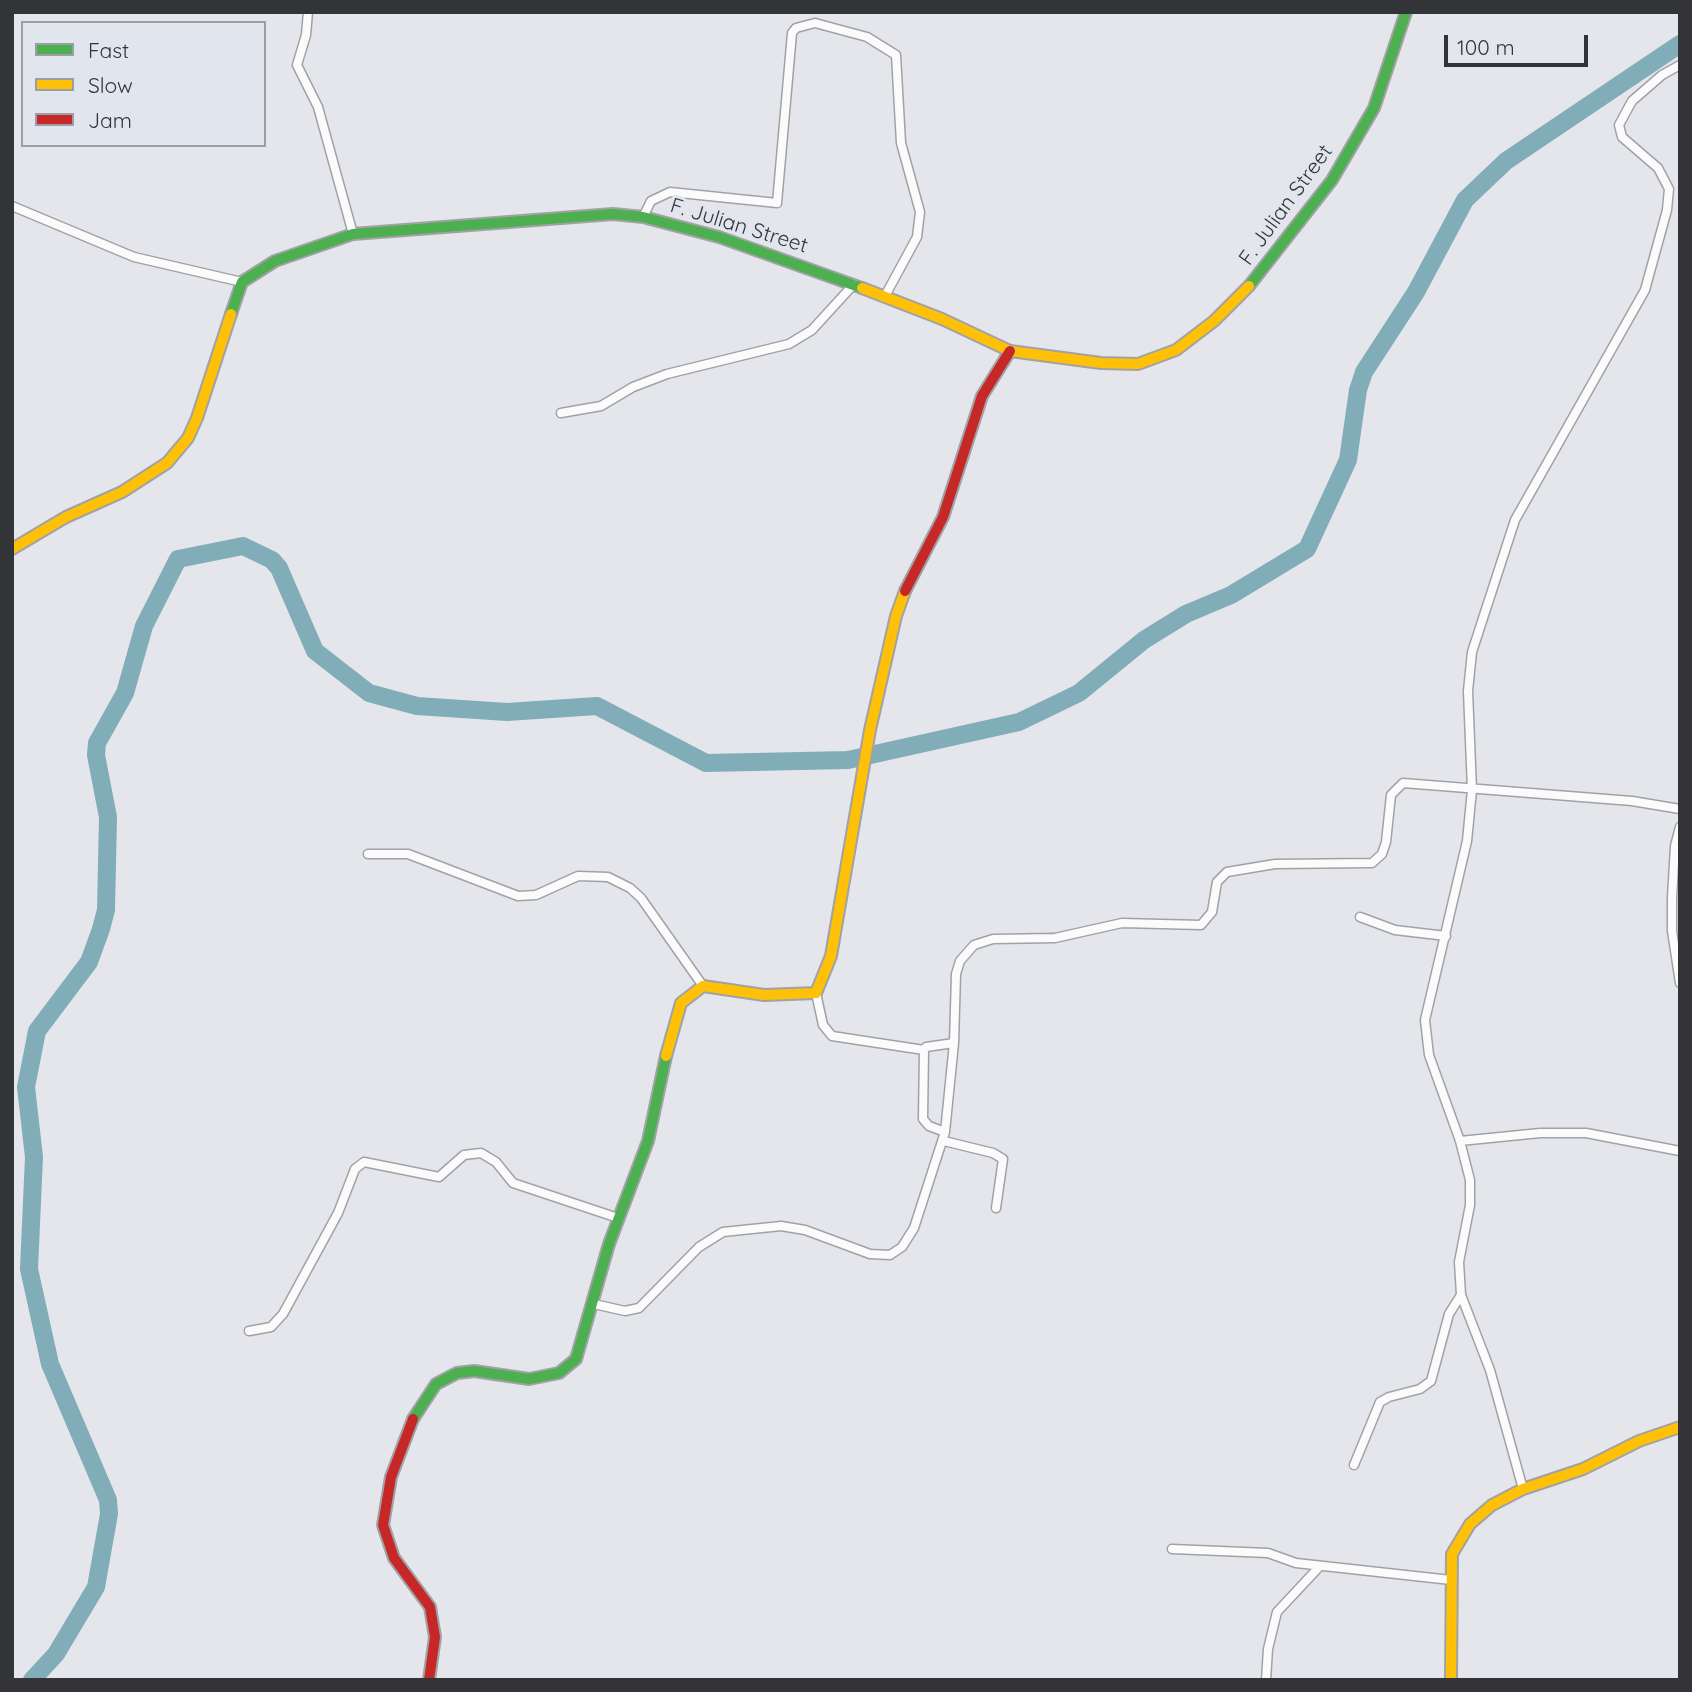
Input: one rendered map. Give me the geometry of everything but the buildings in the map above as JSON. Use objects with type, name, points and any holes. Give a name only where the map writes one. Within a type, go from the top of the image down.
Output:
[{"type":"street","points":[[308,12],[306,35],[296,65],[318,107],[353,233]]},
{"type":"street","name":"F. Julian Street","points":[[242,282],[275,261],[353,233],[613,215],[643,217],[719,237],[854,284],[1010,351],[1101,363],[1138,364],[1176,350],[1214,321],[1281,250],[1332,180],[1374,108],[1406,12]]},
{"type":"street","points":[[643,217],[651,201],[670,192],[777,203],[792,33],[796,28],[814,23],[867,37],[896,55],[901,143],[920,212],[917,237],[886,296]]},
{"type":"street","points":[[1523,1489],[1490,1370],[1461,1295],[1459,1262],[1471,1192],[1460,1141],[1429,1055],[1424,1030],[1467,841],[1472,790],[1469,673],[1479,625],[1504,548],[1532,488],[1637,307],[1653,267],[1669,197],[1668,184],[1662,173],[1622,137],[1619,128],[1632,101],[1662,75],[1680,65]]},
{"type":"street","points":[[1669,197],[1680,201]]},
{"type":"street","points":[[12,206],[134,257],[242,282],[197,418],[181,449],[147,478],[66,517],[12,549]]},
{"type":"street","points":[[561,413],[601,406],[633,387],[667,374],[789,344],[812,330],[854,284]]},
{"type":"street","points":[[954,1043],[926,1047],[924,1050],[832,1036],[823,1026],[817,993],[831,956],[870,730],[888,646],[904,593],[943,517],[982,396],[1010,351]]},
{"type":"street","points":[[594,1304],[625,1311],[639,1308],[709,1238],[723,1232],[781,1226],[817,1234],[870,1254],[896,1252],[914,1227],[944,1137],[954,1043],[956,974],[960,961],[974,945],[993,939],[1055,938],[1122,923],[1201,925],[1212,912],[1217,882],[1227,872],[1275,864],[1375,862],[1382,854],[1386,842],[1391,794],[1403,783],[1421,782],[1472,790],[1648,802],[1680,809]]},
{"type":"street","points":[[1680,827],[1673,867],[1672,931],[1680,983]]},
{"type":"street","points":[[368,854],[408,854],[518,897],[536,895],[578,876],[608,877],[636,892],[703,986]]},
{"type":"street","points":[[1360,917],[1395,930],[1446,936]]},
{"type":"street","points":[[429,1680],[435,1637],[430,1606],[394,1558],[383,1525],[391,1477],[416,1412],[436,1384],[457,1373],[474,1371],[528,1379],[559,1373],[569,1367],[583,1343],[618,1218],[648,1141],[681,1003],[703,986],[764,995],[817,993]]},
{"type":"street","points":[[924,1050],[923,1119],[944,1137],[1003,1159],[996,1208]]},
{"type":"street","points":[[1460,1141],[1541,1133],[1586,1133],[1680,1151]]},
{"type":"street","points":[[249,1331],[267,1329],[283,1314],[338,1213],[355,1169],[364,1162],[439,1177],[464,1155],[481,1153],[496,1162],[513,1183],[618,1218]]},
{"type":"street","points":[[1354,1465],[1380,1402],[1425,1387],[1431,1381],[1450,1314],[1461,1295]]},
{"type":"street","points":[[1451,1680],[1452,1554],[1463,1533],[1492,1505],[1523,1489],[1583,1469],[1639,1441],[1680,1427]]},
{"type":"street","points":[[1172,1549],[1268,1553],[1284,1556],[1291,1562],[1451,1580]]},
{"type":"street","points":[[1266,1680],[1268,1649],[1278,1612],[1320,1566]]},
{"type":"waterway","points":[[32,1680],[56,1654],[96,1587],[109,1514],[108,1500],[50,1364],[29,1269],[34,1157],[26,1087],[37,1031],[89,962],[101,929],[106,910],[108,817],[96,755],[97,743],[125,693],[144,626],[178,559],[243,546],[272,560],[279,568],[315,651],[369,693],[417,706],[507,712],[597,706],[706,763],[848,760],[1019,722],[1079,693],[1144,640],[1186,614],[1231,595],[1307,549],[1348,460],[1358,390],[1364,372],[1416,292],[1465,200],[1506,161],[1680,44]]},
{"type":"traffic: fast","points":[[1249,286],[1332,180],[1374,108],[1406,12]]},
{"type":"traffic: fast","points":[[231,314],[242,282],[275,261],[353,234],[613,214],[643,217],[719,237],[862,288]]},
{"type":"traffic: fast","points":[[413,1419],[436,1384],[457,1373],[474,1371],[529,1379],[559,1373],[576,1359],[609,1244],[648,1141],[666,1056]]},
{"type":"traffic: slow","points":[[862,288],[942,319],[1010,351],[1101,363],[1138,364],[1176,350],[1214,321],[1249,286]]},
{"type":"traffic: slow","points":[[12,549],[66,517],[122,492],[167,463],[188,438],[197,418],[231,314]]},
{"type":"traffic: slow","points":[[666,1056],[681,1003],[703,986],[764,995],[816,993],[831,956],[870,730],[896,616],[905,591]]},
{"type":"traffic: slow","points":[[1451,1680],[1452,1554],[1470,1524],[1492,1505],[1523,1489],[1583,1469],[1639,1441],[1680,1427]]},
{"type":"traffic: jam","points":[[905,591],[943,517],[982,396],[1010,351]]},
{"type":"traffic: jam","points":[[413,1419],[391,1477],[383,1525],[394,1558],[430,1607],[435,1637],[429,1680]]}]
